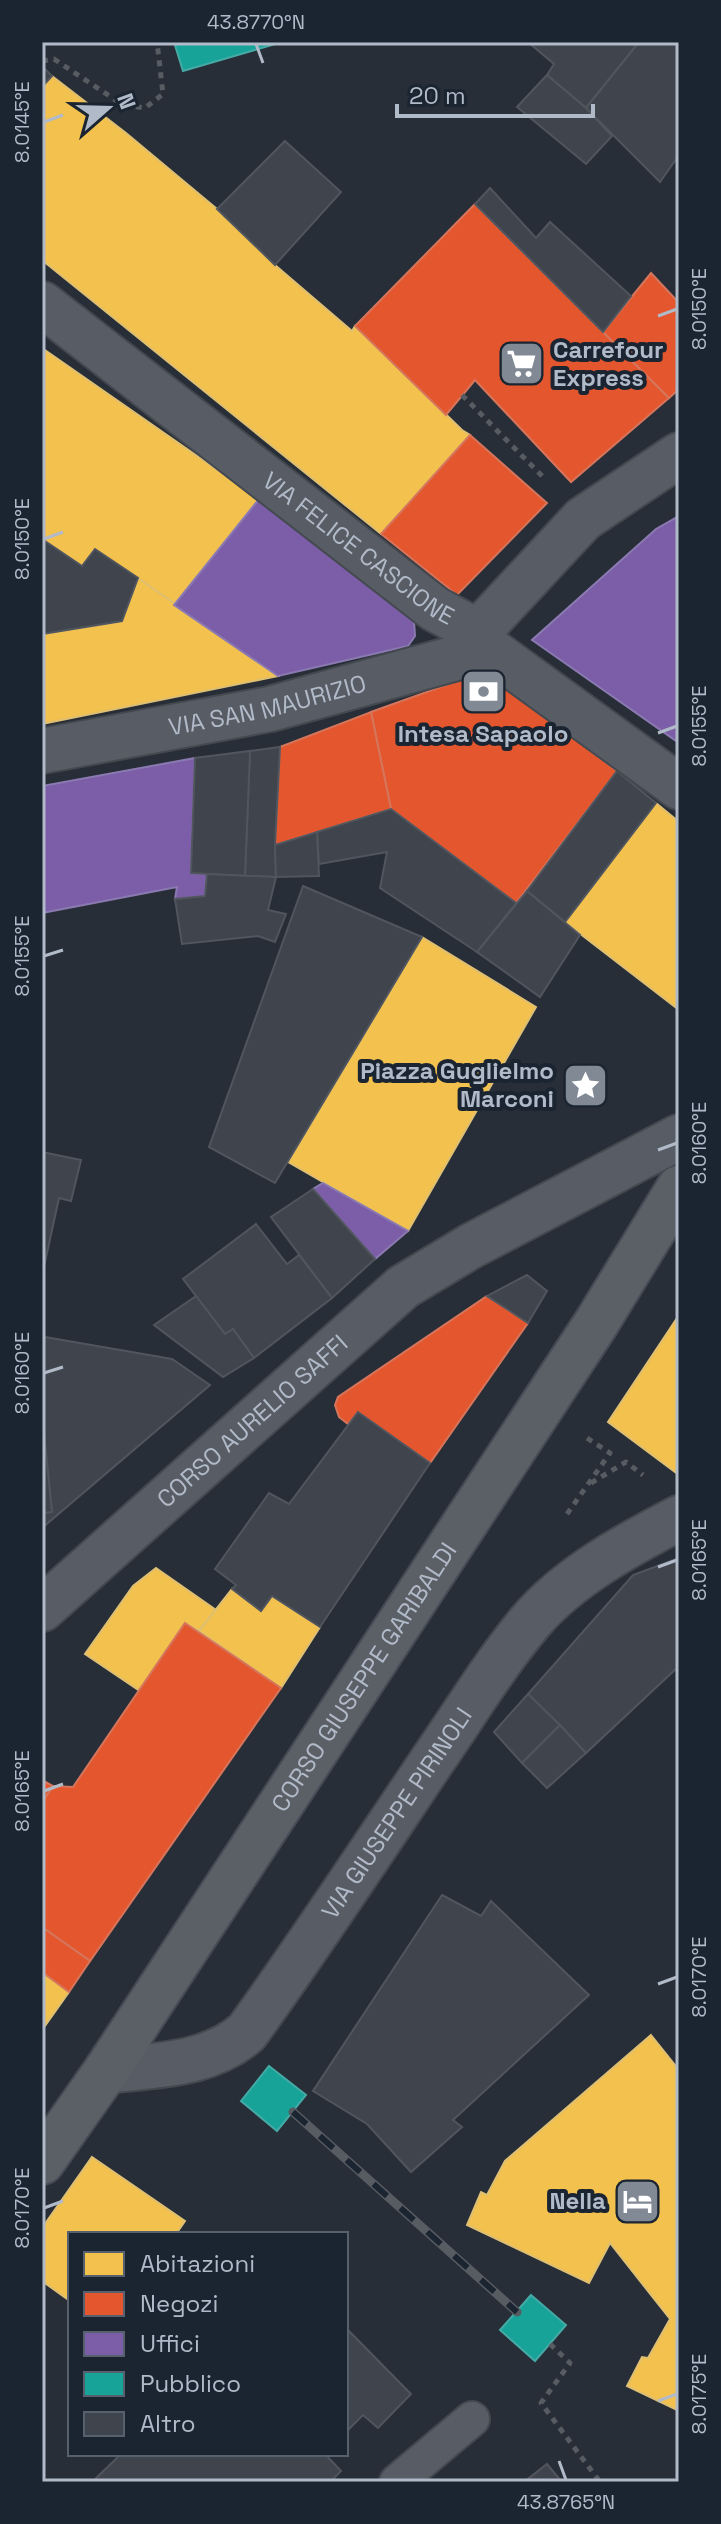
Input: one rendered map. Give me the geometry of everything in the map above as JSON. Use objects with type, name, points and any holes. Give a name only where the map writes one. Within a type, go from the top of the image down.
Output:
[{"type":"main road","name":"CORSO GIUSEPPE GARIBALDI","points":[[42,2162],[106,2071],[597,1322],[679,1188]]},
{"type":"street","name":"VIA FELICE CASCIONE","points":[[42,304],[435,609],[483,640],[679,787]]},
{"type":"street","points":[[483,640],[583,519],[679,455]]},
{"type":"street","name":"VIA SAN MAURIZIO","points":[[42,751],[270,709],[483,640]]},
{"type":"street","name":"CORSO AURELIO SAFFI","points":[[42,1609],[403,1287],[471,1246],[679,1137]]},
{"type":"street","name":"VIA GIUSEPPE PIRINOLI","points":[[106,2071],[195,2059],[222,2050],[247,2032],[471,1703],[531,1621],[599,1565],[679,1518]]},
{"type":"lane","points":[[397,2482],[472,2419]]},
{"type":"path","points":[[42,61],[54,59],[123,105],[145,108],[163,94],[157,42]]},
{"type":"path","points":[[462,395],[543,477]]},
{"type":"path","points":[[564,1519],[610,1453],[591,1441]]},
{"type":"path","points":[[587,1485],[626,1462]]},
{"type":"path","points":[[550,2344],[570,2363],[541,2403],[600,2482]]},
{"type":"building: Abitazioni","points":[[52,76],[217,209],[275,265],[352,331],[355,326],[470,435],[381,534],[42,260],[42,87]]},
{"type":"building: Abitazioni","points":[[42,348],[259,499],[174,605],[95,549],[82,566],[42,539]]},
{"type":"building: Abitazioni","points":[[138,578],[278,676],[42,724],[42,634],[122,621]]},
{"type":"building: Abitazioni","points":[[656,803],[679,822],[679,1010],[565,922]]},
{"type":"building: Abitazioni","points":[[422,937],[536,1007],[408,1231],[288,1162]]},
{"type":"building: Abitazioni","points":[[679,1315],[679,1475],[608,1422]]},
{"type":"building: Abitazioni","points":[[156,1568],[216,1610],[199,1631],[185,1623],[140,1691],[85,1654],[133,1586]]},
{"type":"building: Abitazioni","points":[[232,1589],[261,1611],[272,1596],[320,1627],[281,1688],[199,1631]]},
{"type":"building: Abitazioni","points":[[42,1972],[69,1992],[42,2030]]},
{"type":"building: Abitazioni","points":[[651,2035],[679,2070],[679,2411],[627,2386],[642,2357],[648,2358],[670,2319],[610,2243],[589,2283],[467,2225],[481,2192],[487,2195],[505,2161]]},
{"type":"building: Abitazioni","points":[[92,2157],[185,2221],[177,2232],[68,2232],[68,2300],[42,2281],[42,2228]]},
{"type":"building: Negozi","points":[[475,204],[669,398],[571,482],[475,380],[446,415],[355,326]]},
{"type":"building: Negozi","points":[[651,273],[679,303],[679,389],[669,398],[603,332]]},
{"type":"building: Negozi","points":[[470,435],[547,503],[457,595],[381,534]]},
{"type":"building: Negozi","points":[[485,671],[617,771],[516,903],[391,809],[371,712]]},
{"type":"building: Negozi","points":[[371,712],[391,809],[275,845],[280,747]]},
{"type":"building: Negozi","points":[[487,1296],[528,1323],[430,1463],[358,1412],[348,1424],[339,1417],[335,1405],[338,1397]]},
{"type":"building: Negozi","points":[[185,1623],[281,1688],[90,1961],[42,1927],[42,1802],[53,1786],[73,1787]]},
{"type":"building: Negozi","points":[[42,1780],[53,1786],[42,1802]]},
{"type":"building: Negozi","points":[[42,1927],[90,1961],[69,1992],[42,1972]]},
{"type":"building: Uffici","points":[[259,499],[414,621],[415,636],[408,646],[278,676],[174,605]]},
{"type":"building: Uffici","points":[[679,516],[679,743],[532,640],[656,529]]},
{"type":"building: Uffici","points":[[195,758],[191,873],[207,874],[205,896],[175,899],[177,887],[42,913],[42,786]]},
{"type":"building: Uffici","points":[[323,1183],[408,1231],[375,1259],[313,1189]]},
{"type":"building: Pubblico","points":[[174,42],[282,42],[183,71]]},
{"type":"building: Pubblico","points":[[269,2066],[306,2095],[277,2131],[241,2101]]},
{"type":"building: Pubblico","points":[[531,2295],[566,2325],[535,2361],[500,2330]]},
{"type":"building: Altro","points":[[528,42],[639,42],[586,108],[547,75],[554,64]]},
{"type":"building: Altro","points":[[639,42],[679,42],[679,155],[660,182],[586,108]]},
{"type":"building: Altro","points":[[42,66],[52,76],[42,87]]},
{"type":"building: Altro","points":[[547,75],[586,108],[612,136],[586,164],[517,107]]},
{"type":"building: Altro","points":[[285,141],[341,192],[275,265],[217,209]]},
{"type":"building: Altro","points":[[490,188],[536,238],[550,222],[631,296],[603,332],[475,204]]},
{"type":"building: Altro","points":[[42,539],[82,566],[95,549],[138,578],[122,621],[42,634]]},
{"type":"building: Altro","points":[[280,747],[276,877],[245,876],[250,751]]},
{"type":"building: Altro","points":[[250,751],[245,876],[191,873],[195,758]]},
{"type":"building: Altro","points":[[617,771],[656,803],[565,922],[527,891]]},
{"type":"building: Altro","points":[[391,809],[516,903],[477,952],[380,888],[387,852],[319,864],[317,832]]},
{"type":"building: Altro","points":[[317,832],[319,876],[276,877],[275,845]]},
{"type":"building: Altro","points":[[207,874],[276,877],[268,910],[286,914],[275,942],[258,936],[182,944],[175,899],[205,896]]},
{"type":"building: Altro","points":[[303,886],[422,937],[275,1183],[209,1147]]},
{"type":"building: Altro","points":[[527,891],[580,935],[540,997],[477,952]]},
{"type":"building: Altro","points":[[42,1152],[81,1160],[71,1201],[59,1198],[42,1276]]},
{"type":"building: Altro","points":[[313,1189],[375,1259],[332,1298],[271,1217]]},
{"type":"building: Altro","points":[[256,1224],[287,1264],[299,1255],[332,1298],[254,1358],[233,1329],[225,1334],[183,1279]]},
{"type":"building: Altro","points":[[527,1275],[547,1291],[528,1323],[487,1296]]},
{"type":"building: Altro","points":[[196,1296],[225,1334],[233,1329],[254,1358],[223,1377],[154,1325]]},
{"type":"building: Altro","points":[[45,1337],[172,1359],[210,1385],[42,1528],[42,1513],[52,1512],[42,1414]]},
{"type":"building: Altro","points":[[358,1412],[430,1463],[320,1627],[272,1596],[261,1611],[232,1589],[236,1585],[215,1569],[269,1493],[289,1504]]},
{"type":"building: Altro","points":[[42,1414],[52,1512],[42,1513]]},
{"type":"building: Altro","points":[[679,1558],[679,1666],[586,1753],[528,1694],[633,1575]]},
{"type":"building: Altro","points":[[528,1694],[560,1725],[522,1763],[494,1732]]},
{"type":"building: Altro","points":[[560,1725],[586,1753],[547,1788],[522,1763]]},
{"type":"building: Altro","points":[[442,1895],[481,1916],[491,1901],[589,1995],[453,2120],[462,2127],[411,2172],[367,2124],[313,2091]]},
{"type":"building: Altro","points":[[348,2330],[411,2394],[378,2428],[363,2415],[348,2430]]},
{"type":"building: Altro","points":[[119,2456],[327,2456],[341,2471],[330,2482],[92,2482]]},
{"type":"building: Altro","points":[[547,2464],[562,2482],[524,2482]]},
{"type":"railway","points":[[293,2112],[517,2312]]},
{"type":"place","name":"Carrefour Express","points":[[522,364]]},
{"type":"place","name":"Intesa Sapaolo","points":[[483,692]]},
{"type":"place","name":"Piazza Guglielmo Marconi","points":[[585,1085]]},
{"type":"place","name":"Nella","points":[[637,2201]]}]
